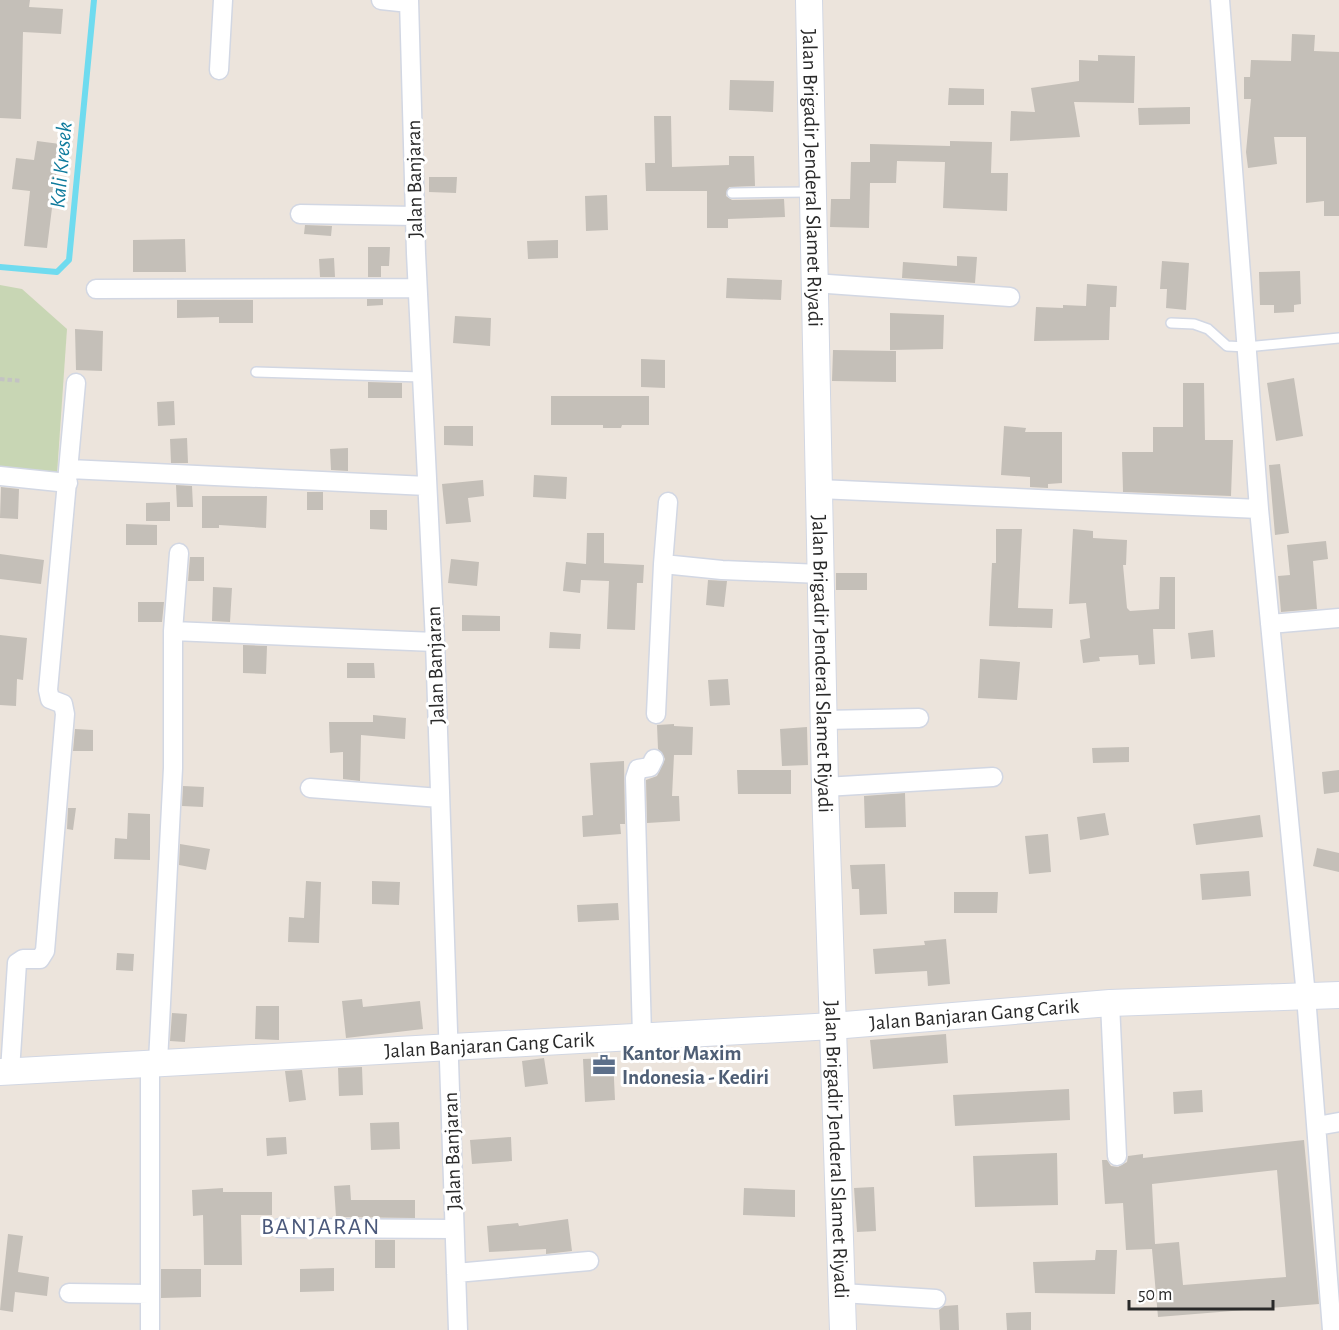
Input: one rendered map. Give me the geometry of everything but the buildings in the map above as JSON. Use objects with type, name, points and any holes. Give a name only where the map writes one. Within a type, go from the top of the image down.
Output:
[{"type":"street","points":[[219,70],[223,0]]},
{"type":"street","points":[[381,0],[409,1]]},
{"type":"street","name":"Jalan Brigadir Jenderal Slamet Riyadi","points":[[809,0],[825,787],[843,1330]]},
{"type":"street","points":[[1220,0],[1259,509],[1306,996],[1332,1330]]},
{"type":"street","name":"Jalan Banjaran","points":[[409,1],[417,288],[435,642],[458,1330]]},
{"type":"street","points":[[300,214],[415,216]]},
{"type":"street","points":[[814,283],[1010,297]]},
{"type":"street","points":[[96,289],[417,288]]},
{"type":"street","points":[[5,1072],[17,963],[23,959],[40,959],[45,951],[65,714],[63,704],[50,699],[48,690],[76,383]]},
{"type":"street","points":[[0,476],[427,486]]},
{"type":"street","points":[[819,489],[1259,509]]},
{"type":"street","points":[[656,714],[668,502]]},
{"type":"street","points":[[150,1330],[154,1062],[173,768],[173,632],[179,553]]},
{"type":"street","points":[[663,564],[722,570],[821,574]]},
{"type":"street","points":[[1270,624],[1339,618]]},
{"type":"street","points":[[173,632],[435,642]]},
{"type":"street","points":[[824,720],[919,718]]},
{"type":"street","points":[[642,1036],[635,778],[638,769],[650,767],[654,759]]},
{"type":"street","points":[[825,787],[993,777]]},
{"type":"street","points":[[310,788],[440,798]]},
{"type":"street","name":"Jalan Banjaran Gang Carik","points":[[5,1072],[833,1026],[1110,1003],[1339,995]]},
{"type":"street","points":[[1110,1003],[1117,1155]]},
{"type":"street","points":[[1317,1126],[1339,1122]]},
{"type":"street","points":[[280,1228],[454,1229]]},
{"type":"street","points":[[456,1273],[589,1262]]},
{"type":"street","points":[[69,1293],[150,1294]]},
{"type":"street","points":[[842,1293],[936,1299]]},
{"type":"lane","points":[[732,193],[813,192]]},
{"type":"lane","points":[[1171,323],[1194,324],[1208,328],[1227,346],[1246,347],[1339,338]]},
{"type":"lane","points":[[256,372],[422,377]]},
{"type":"path","points":[[0,379],[22,381]]},
{"type":"green space","points":[[0,285],[22,289],[67,329],[57,474],[0,469]]},
{"type":"waterway","name":"Kali Kresek","points":[[0,267],[57,272],[69,260],[94,0]]},
{"type":"place","name":"Kantor Maxim Indonesia - Kediri","points":[[604,1065]]},
{"type":"district","name":"BANJARAN","points":[[321,1226]]}]
